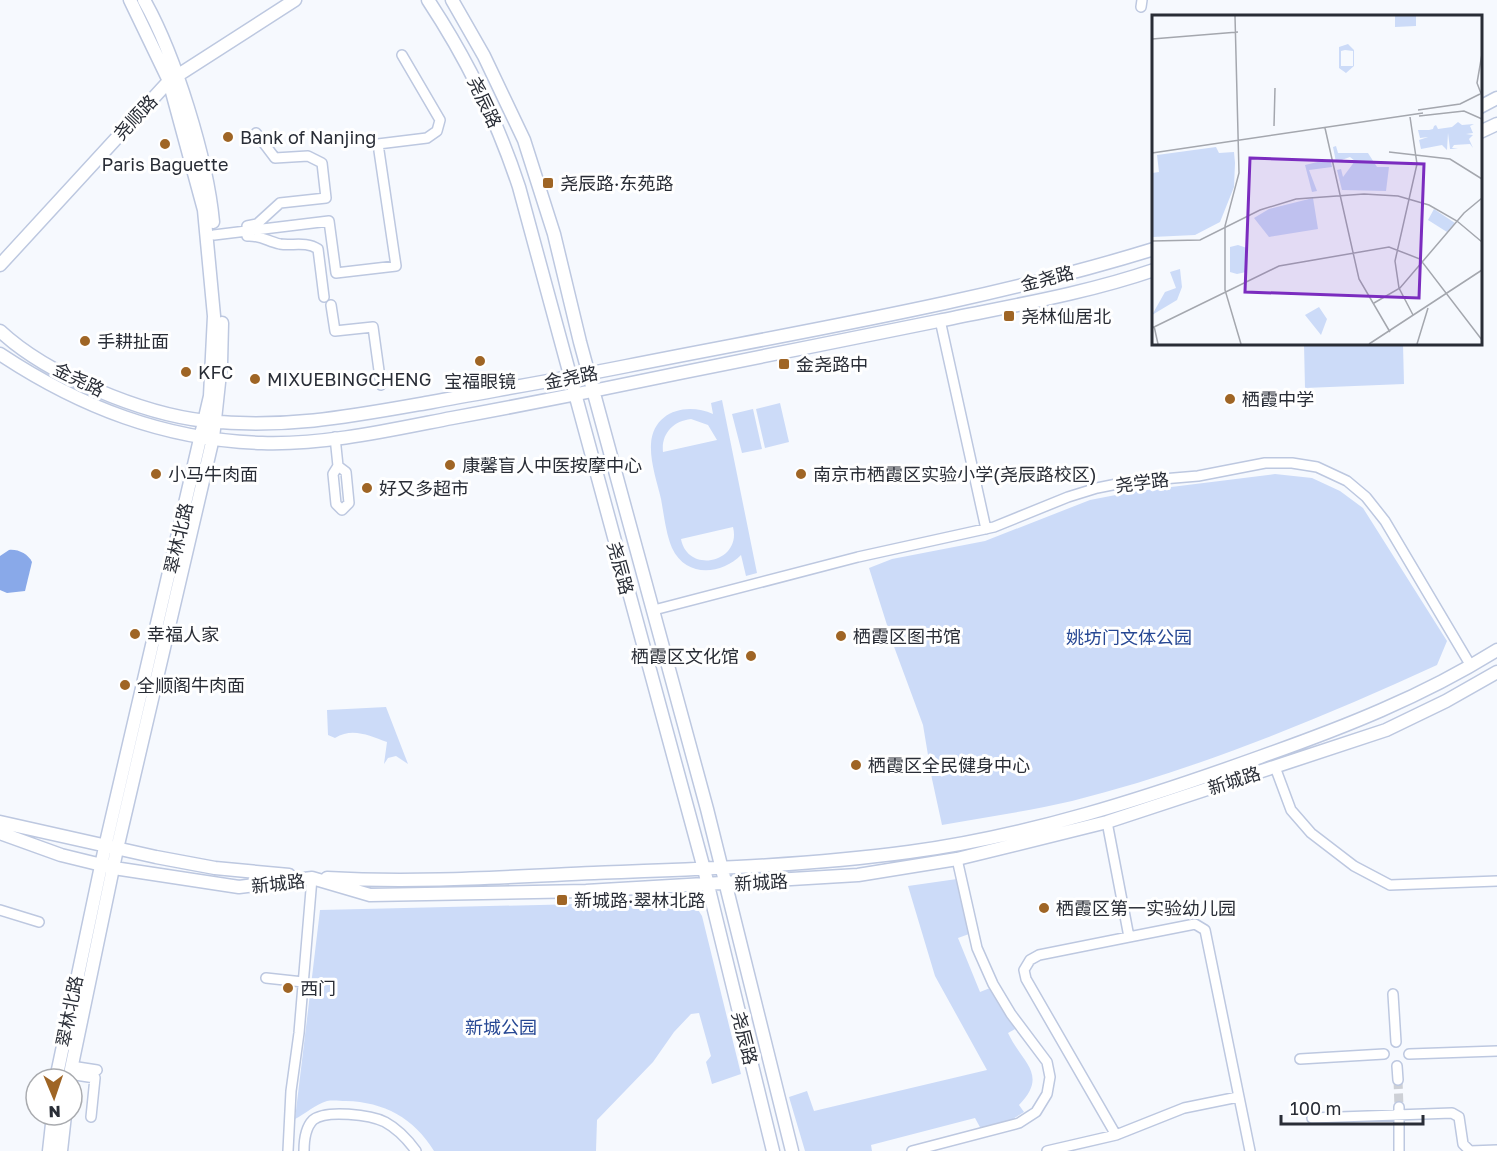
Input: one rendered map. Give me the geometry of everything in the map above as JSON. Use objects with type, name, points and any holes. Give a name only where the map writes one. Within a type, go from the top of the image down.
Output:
[{"type":"main road","name":"翠林北路","points":[[130,0],[172,77],[204,210],[214,316],[211,421]]},
{"type":"main road","name":"翠林北路","points":[[71,1067],[111,848],[208,438],[222,312],[211,204],[172,77],[144,0]]},
{"type":"main road","name":"尧顺路","points":[[0,265],[172,77],[295,0]]},
{"type":"main road","name":"尧辰路","points":[[428,0],[471,71],[506,149],[572,377],[633,615],[704,869],[773,1151]]},
{"type":"main road","name":"尧辰路","points":[[452,0],[484,56],[524,141],[554,234],[628,525],[654,610],[721,868],[792,1151]]},
{"type":"main road","points":[[1482,106],[1497,98]]},
{"type":"main road","points":[[1482,131],[1497,124]]},
{"type":"main road","name":"金尧路","points":[[0,330],[29,353],[81,383],[167,413],[211,421],[305,423],[572,377],[982,294],[1101,265],[1152,250]]},
{"type":"main road","name":"金尧路","points":[[0,354],[40,380],[110,414],[160,429],[208,438],[262,443],[335,437],[417,425],[576,395],[940,320],[1152,270]]},
{"type":"main road","name":"新城路","points":[[0,822],[111,848],[215,868],[334,878],[391,880],[704,869],[910,852],[1085,815],[1149,796],[1340,729],[1393,706],[1472,666],[1497,650]]},
{"type":"main road","name":"新城路","points":[[0,833],[61,855],[108,867],[239,887],[312,878],[370,895],[586,891],[858,875],[957,859],[1107,822],[1386,729],[1446,701],[1497,672]]},
{"type":"main road","name":"翠林北路","points":[[59,1067],[79,964],[108,867]]},
{"type":"main road","points":[[49,1151],[52,1127]]},
{"type":"main road","points":[[62,1151],[64,1127]]},
{"type":"street","points":[[214,235],[329,221],[336,273],[396,266],[378,144],[427,138],[437,131],[440,120],[402,55]]},
{"type":"street","points":[[214,235],[256,224],[280,203],[326,198],[322,163],[308,156],[275,158],[256,133]]},
{"type":"street","points":[[214,235],[258,235],[279,244],[312,245],[318,249],[324,297]]},
{"type":"street","points":[[331,305],[335,331],[373,327],[381,385]]},
{"type":"street","points":[[940,320],[986,529]]},
{"type":"street","points":[[335,437],[338,466]]},
{"type":"street","name":"尧学路","points":[[654,610],[858,557],[986,529],[1068,496],[1127,483],[1198,476],[1265,464],[1317,467],[1347,481],[1366,497],[1472,666]]},
{"type":"street","points":[[1275,767],[1291,810],[1311,833],[1354,866],[1390,885],[1497,880]]},
{"type":"street","points":[[1107,822],[1129,937]]},
{"type":"street","points":[[912,1151],[1019,1124],[1036,1112],[1047,1094],[1050,1077],[1047,1062],[1011,1014],[993,984],[977,948],[957,859]]},
{"type":"street","points":[[288,1151],[291,1091],[312,878]]},
{"type":"street","points":[[0,910],[39,922]]},
{"type":"street","points":[[1116,1135],[1026,979],[1024,970],[1030,960],[1039,955],[1195,924],[1204,930],[1250,1151]]},
{"type":"street","points":[[266,978],[303,982]]},
{"type":"street","points":[[1393,994],[1396,1042]]},
{"type":"street","points":[[1409,1054],[1497,1051]]},
{"type":"street","points":[[1300,1059],[1384,1054]]},
{"type":"street","points":[[1397,1066],[1398,1080]]},
{"type":"street","points":[[84,1071],[96,1070]]},
{"type":"street","points":[[84,1076],[95,1078],[91,1117]]},
{"type":"street","points":[[1047,1151],[1116,1135],[1184,1108],[1238,1097]]},
{"type":"street","points":[[1398,1111],[1399,1150]]},
{"type":"street","points":[[1312,1118],[1398,1111],[1452,1113],[1459,1117],[1463,1144],[1470,1151],[1497,1150]]},
{"type":"street","points":[[304,1151],[306,1132],[313,1120],[324,1115],[358,1114],[386,1122],[400,1133],[416,1151]]},
{"type":"green space","points":[[1304,345],[1403,345],[1404,384],[1305,388]]},
{"type":"green space","points":[[722,400],[757,573],[746,576],[741,555],[724,567],[704,570],[686,565],[678,558],[668,537],[653,465],[651,444],[658,424],[673,412],[682,410],[703,410],[713,414],[711,403]],"holes":[[[691,419],[708,425],[717,440],[663,452],[666,434],[679,422]],[[733,527],[734,539],[730,549],[713,560],[693,557],[686,550],[681,539]]]},
{"type":"green space","points":[[780,403],[789,442],[765,448],[756,409]]},
{"type":"green space","points":[[753,409],[762,449],[742,453],[732,414]]},
{"type":"green space","name":"姚坊门文体公园","points":[[1275,474],[1312,478],[1340,491],[1363,508],[1447,641],[1437,665],[1348,705],[1166,774],[1072,801],[942,825],[923,725],[893,644],[869,568],[892,559],[985,541],[1090,500],[1131,492]]},
{"type":"green space","points":[[386,707],[408,764],[396,756],[388,758],[384,764],[387,742],[355,733],[335,738],[328,735],[327,710]]},
{"type":"green space","points":[[957,879],[969,934],[958,938],[980,992],[990,988],[1017,1028],[1008,1033],[1030,1069],[1032,1085],[1019,1105],[1024,1112],[1013,1119],[981,1129],[975,1118],[871,1145],[872,1151],[805,1151],[789,1097],[807,1091],[814,1111],[987,1070],[935,976],[908,886]]},
{"type":"green space","name":"新城公园","points":[[665,902],[695,905],[702,916],[741,1074],[712,1084],[706,1062],[711,1056],[699,1013],[691,1014],[674,1032],[653,1062],[597,1120],[596,1151],[434,1151],[417,1129],[397,1114],[360,1102],[327,1101],[295,1119],[320,910]]},
{"type":"water","points":[[9,550],[22,553],[32,562],[25,591],[7,593],[0,590],[0,556]]},
{"type":"tunnel","points":[[1398,1080],[1399,1107]]},
{"type":"place","name":"Bank of Nanjing","points":[[228,137]]},
{"type":"place","name":"Paris Baguette","points":[[165,144]]},
{"type":"place","name":"尧辰路·东苑路","points":[[548,183]]},
{"type":"place","name":"尧林仙居北","points":[[1009,316]]},
{"type":"place","name":"手耕扯面","points":[[85,341]]},
{"type":"place","name":"宝福眼镜","points":[[480,361]]},
{"type":"place","name":"金尧路中","points":[[784,364]]},
{"type":"place","name":"KFC","points":[[186,372]]},
{"type":"place","name":"MIXUEBINGCHENG","points":[[255,379]]},
{"type":"place","name":"栖霞中学","points":[[1230,399]]},
{"type":"place","name":"康馨盲人中医按摩中心","points":[[450,465]]},
{"type":"place","name":"小马牛肉面","points":[[156,474]]},
{"type":"place","name":"南京市栖霞区实验小学(尧辰路校区)","points":[[801,474]]},
{"type":"place","name":"好又多超市","points":[[367,488]]},
{"type":"place","name":"幸福人家","points":[[135,634]]},
{"type":"place","name":"栖霞区图书馆","points":[[841,636]]},
{"type":"place","name":"栖霞区文化馆","points":[[751,656]]},
{"type":"place","name":"全顺阁牛肉面","points":[[125,685]]},
{"type":"place","name":"栖霞区全民健身中心","points":[[856,765]]},
{"type":"place","name":"新城路·翠林北路","points":[[562,900]]},
{"type":"place","name":"栖霞区第一实验幼儿园","points":[[1044,908]]},
{"type":"place","name":"西门","points":[[288,988]]}]
